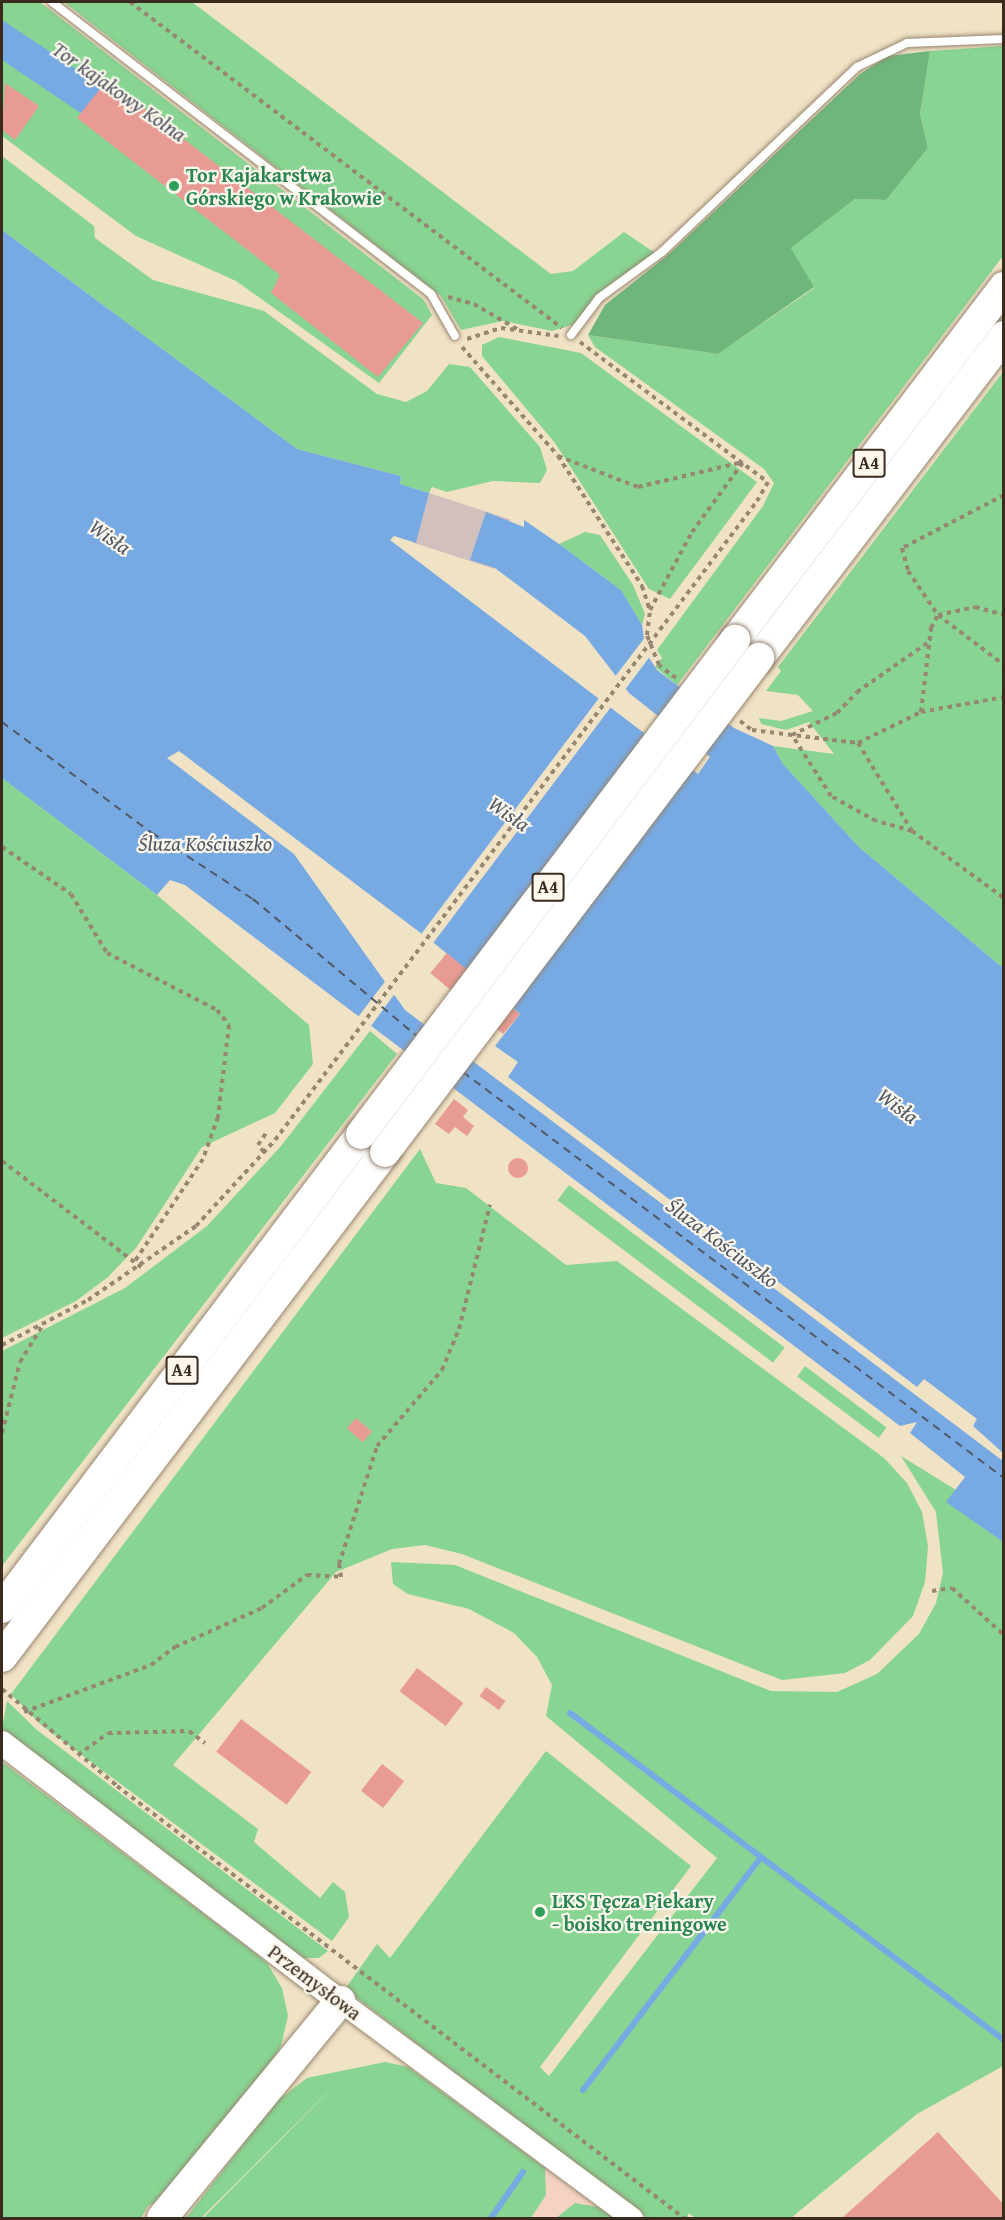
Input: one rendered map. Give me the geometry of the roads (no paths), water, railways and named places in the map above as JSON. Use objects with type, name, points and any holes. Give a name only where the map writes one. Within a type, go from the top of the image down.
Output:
[{"type":"highway","name":"A4","points":[[2,1607],[1004,287]]},
{"type":"highway","name":"A4","points":[[2,1657],[1004,336]]},
{"type":"highway","points":[[162,2218],[340,2001]]},
{"type":"main road","name":"Przemysłowa","points":[[2,1743],[340,2001]]},
{"type":"street","name":"Przemysłowa","points":[[340,2001],[632,2218]]},
{"type":"lane","points":[[52,2],[431,294],[455,336]]},
{"type":"lane","points":[[571,335],[599,298],[662,252],[856,67],[907,43],[1004,39]]},
{"type":"water","points":[[2,20],[129,104],[292,279],[103,128],[2,60]]},
{"type":"water","points":[[2,230],[297,449],[401,476],[400,484],[429,493],[416,543],[394,536],[390,540],[698,774],[710,757],[629,693],[585,636],[495,568],[470,560],[486,512],[524,527],[524,520],[559,544],[621,590],[642,625],[646,653],[657,670],[734,728],[773,746],[783,764],[859,847],[1003,968],[1003,1453],[973,1426],[977,1419],[924,1379],[917,1387],[508,1077],[518,1062],[495,1046],[520,1014],[434,943],[179,751],[167,758],[294,854],[405,1010],[1003,1461],[1003,1542],[946,1502],[965,1477],[910,1433],[917,1422],[900,1426],[185,885],[170,880],[157,895],[2,778]]},
{"type":"waterway","points":[[570,1713],[1004,2040]]},
{"type":"waterway","points":[[583,2090],[761,1857]]},
{"type":"waterway","points":[[491,2218],[523,2172]]},
{"type":"place","name":"Tor Kajakarstwa Górskiego w Krakowie","points":[[174,186]]},
{"type":"place","name":"LKS Tęcza Piekary - boisko treningowe","points":[[540,1912]]},
{"type":"water label","name":"Tor kajakowy Kolna","points":[[119,92]]},
{"type":"water label","name":"Wisła","points":[[110,537]]},
{"type":"water label","name":"Wisła","points":[[509,814]]},
{"type":"water label","name":"Śluza Kościuszko","points":[[205,844]]},
{"type":"water label","name":"Wisła","points":[[898,1106]]},
{"type":"water label","name":"Śluza Kościuszko","points":[[722,1243]]}]
